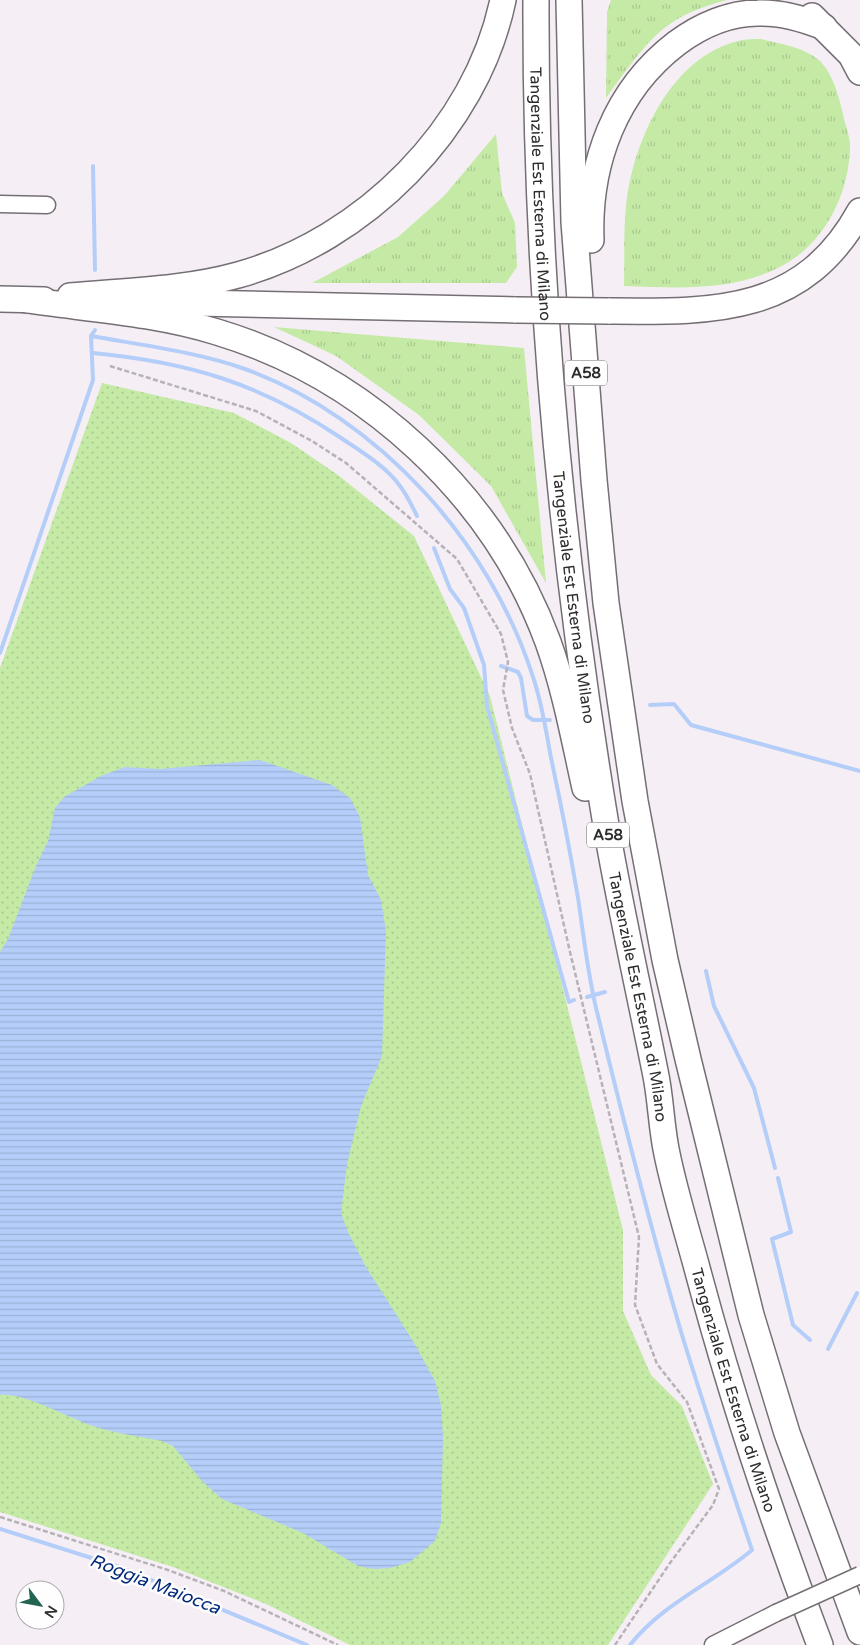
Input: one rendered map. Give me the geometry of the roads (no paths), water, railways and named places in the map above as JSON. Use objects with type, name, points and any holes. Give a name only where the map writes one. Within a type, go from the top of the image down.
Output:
[{"type":"highway","name":"A58","points":[[28,300],[203,284],[269,266],[303,251],[334,233],[390,189],[416,165],[436,140],[473,82],[488,48],[503,0]]},
{"type":"highway","name":"Tangenziale Est Esterna di Milano","points":[[536,0],[538,147],[544,290],[572,585],[607,833],[637,992],[656,1075],[667,1152],[705,1297],[765,1492],[820,1645]]},
{"type":"highway","name":"Tangenziale Est Esterna di Milano","points":[[569,0],[574,212],[594,480],[606,603],[627,753],[648,876],[688,1059],[734,1248],[776,1400],[825,1540],[860,1632]]},
{"type":"highway","name":"A58","points":[[793,0],[850,55],[860,72]]},
{"type":"highway","name":"A58","points":[[594,480],[596,353],[590,216],[594,184],[610,125],[628,95],[661,55],[687,36],[711,22],[736,15],[758,13],[805,20],[824,28]]},
{"type":"highway","name":"A58","points":[[0,299],[516,310],[700,310],[731,306],[761,298],[806,276],[828,257],[846,235],[860,211]]},
{"type":"highway","name":"A58","points":[[28,300],[187,324],[242,340],[282,357],[364,404],[429,458],[459,491],[510,563],[532,605],[548,642],[562,684],[574,737],[611,936],[622,968],[637,992]]},
{"type":"street","points":[[0,204],[48,205]]},
{"type":"street","points":[[713,1645],[776,1613],[860,1575]]},
{"type":"water","points":[[260,760],[332,785],[350,798],[360,817],[368,875],[381,900],[386,931],[382,1056],[361,1106],[347,1164],[341,1213],[348,1232],[366,1267],[413,1341],[435,1381],[441,1405],[443,1437],[441,1523],[435,1541],[410,1562],[390,1568],[374,1569],[358,1566],[303,1533],[222,1499],[202,1481],[173,1446],[162,1441],[96,1427],[20,1397],[0,1395],[0,952],[8,939],[36,866],[48,841],[55,808],[64,797],[101,776],[125,767],[160,769]]},
{"type":"waterway","points":[[93,166],[95,270]]},
{"type":"waterway","points":[[0,653],[93,380],[91,336],[95,330]]},
{"type":"waterway","points":[[91,336],[189,353],[227,363],[294,391],[340,419],[384,452],[423,491],[458,533],[489,579],[514,627],[533,677],[541,707],[572,863],[586,957],[595,1002],[638,1176],[682,1335],[752,1550],[672,1606],[643,1630],[630,1645]]},
{"type":"waterway","points":[[93,353],[160,362],[191,369],[251,389],[280,402],[338,436],[380,465],[403,489],[417,516]]},
{"type":"waterway","points":[[434,548],[450,589],[464,608],[484,665],[487,706],[569,1002],[574,1000]]},
{"type":"waterway","points":[[501,666],[518,672],[521,678],[527,716],[533,720],[550,720]]},
{"type":"waterway","points":[[650,705],[674,704],[691,725],[860,771]]},
{"type":"waterway","points":[[706,971],[714,1006],[754,1088],[775,1168]]},
{"type":"waterway","points":[[587,997],[605,992]]},
{"type":"waterway","points":[[778,1178],[791,1232],[772,1239],[793,1325],[810,1340]]},
{"type":"waterway","points":[[828,1349],[857,1293]]},
{"type":"waterway","name":"Roggia Maiocca","points":[[0,1529],[120,1567],[307,1645]]}]
